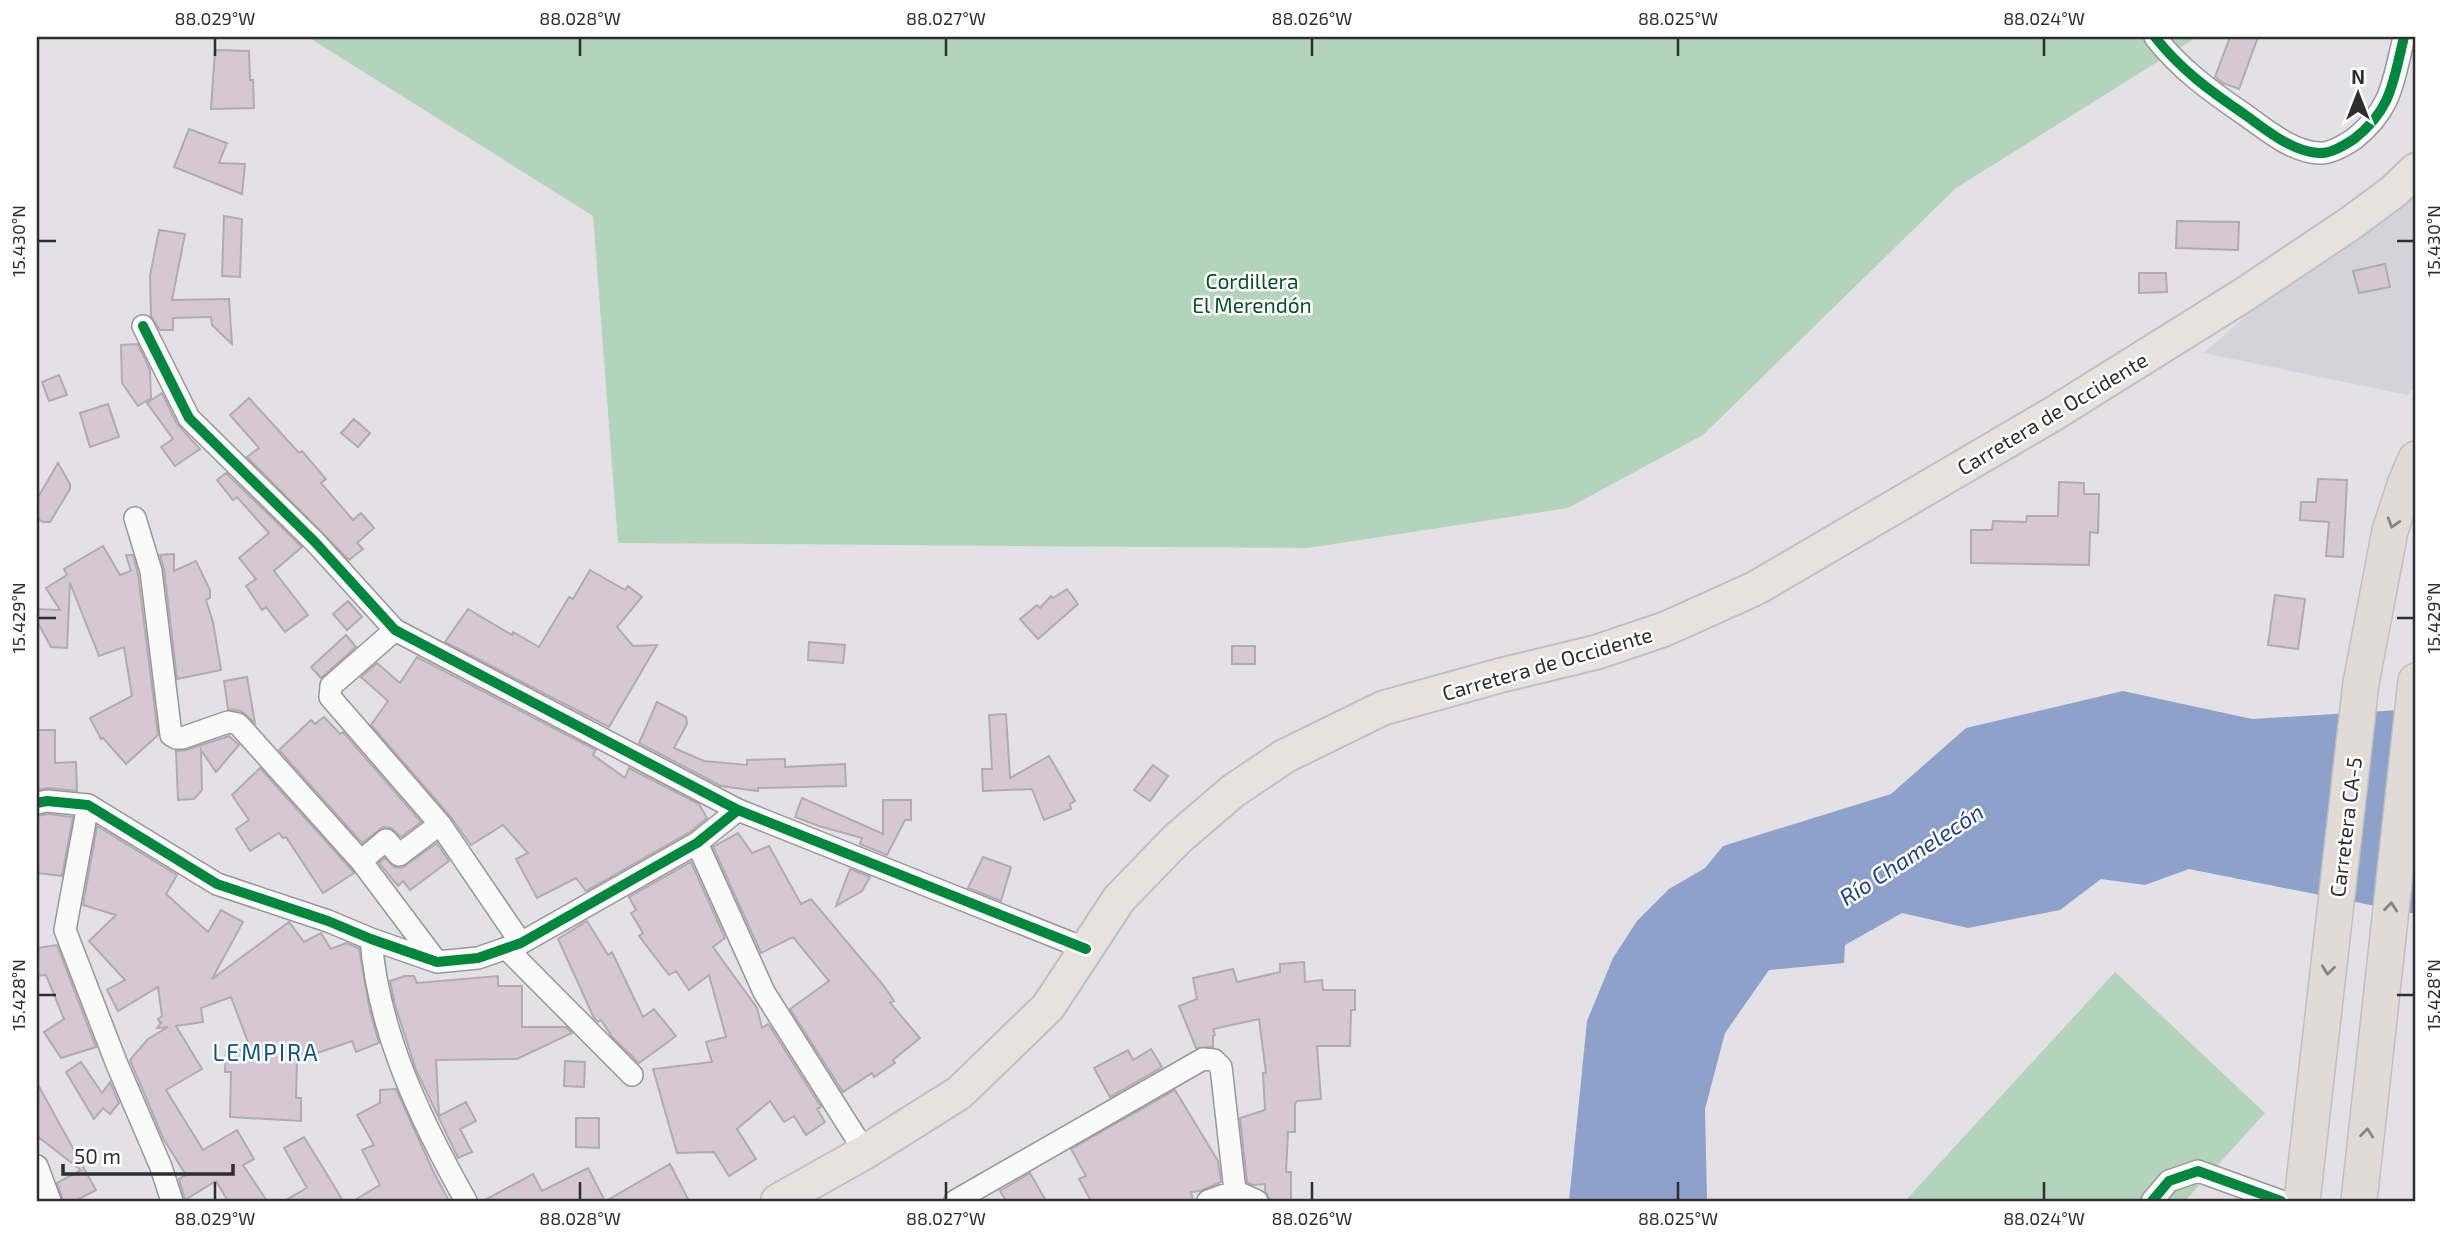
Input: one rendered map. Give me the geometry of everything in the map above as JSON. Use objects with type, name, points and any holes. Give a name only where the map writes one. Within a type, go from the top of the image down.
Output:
[{"type":"highway","name":"Carretera CA-5","points":[[2302,1201],[2361,683],[2390,531],[2411,471],[2416,436]]},
{"type":"highway","points":[[2359,1201],[2416,681]]},
{"type":"main road","name":"Carretera de Occidente","points":[[778,1201],[865,1152],[959,1093],[1048,1007],[1119,899],[1177,839],[1233,790],[1285,756],[1383,708],[1597,652],[1665,629],[1756,588],[2053,414],[2242,296],[2350,223],[2394,191],[2416,170]]},
{"type":"street","points":[[2155,37],[2173,60],[2206,88],[2269,132],[2296,147],[2321,153],[2346,145],[2372,124],[2390,97],[2404,37]]},
{"type":"street","points":[[143,326],[189,418],[316,542],[395,630],[738,810],[1086,948]]},
{"type":"street","points":[[135,518],[151,571],[171,735],[182,738],[228,722],[238,724],[360,861],[437,962]]},
{"type":"street","points":[[395,630],[338,678],[331,686],[330,697],[440,824],[514,945],[632,1075]]},
{"type":"street","points":[[37,803],[47,801],[88,805],[218,884],[437,962],[478,958],[514,945],[697,843],[738,810]]},
{"type":"street","points":[[88,805],[65,930],[116,1062],[161,1167],[172,1201]]},
{"type":"street","points":[[360,861],[386,840],[399,855],[440,824]]},
{"type":"street","points":[[697,843],[733,917],[764,992],[865,1152]]},
{"type":"street","points":[[371,939],[374,975],[408,1086],[440,1155],[466,1201]]},
{"type":"street","points":[[955,1201],[1203,1059],[1214,1060],[1221,1067],[1235,1191]]},
{"type":"street","points":[[37,1166],[50,1201]]},
{"type":"street","points":[[2152,1201],[2169,1181],[2198,1171],[2281,1201]]},
{"type":"street","points":[[1208,1201],[1235,1191],[1257,1201]]},
{"type":"shaded area","points":[[2416,166],[2416,384],[2408,395],[2204,353]]},
{"type":"green space","name":"Cordillera El Merendón","points":[[308,37],[2197,37],[1956,188],[1703,435],[1568,508],[1308,548],[618,543],[593,216]]},
{"type":"green space","points":[[2115,972],[2265,1113],[2185,1201],[1905,1201]]},
{"type":"water","name":"Río Chamelecón","points":[[2123,691],[2252,719],[2416,709],[2416,914],[2189,869],[2145,885],[2101,879],[2060,910],[1968,928],[1902,913],[1845,945],[1844,963],[1769,970],[1725,1033],[1705,1109],[1707,1201],[1569,1201],[1587,1021],[1613,958],[1637,921],[1669,889],[1705,868],[1723,846],[1891,794],[1966,728]]},
{"type":"building","points":[[2230,37],[2258,37],[2239,89],[2215,77]]},
{"type":"building","points":[[215,50],[249,51],[254,108],[211,109]]},
{"type":"building","points":[[189,129],[227,143],[219,163],[245,164],[242,194],[174,167]]},
{"type":"building","points":[[224,216],[242,219],[240,277],[222,276]]},
{"type":"building","points":[[2177,221],[2239,222],[2238,250],[2176,248]]},
{"type":"building","points":[[159,230],[185,234],[172,300],[229,299],[232,344],[212,325],[211,317],[173,318],[173,330],[160,330],[151,316],[150,276]]},
{"type":"building","points":[[2385,264],[2390,287],[2359,293],[2353,271]]},
{"type":"building","points":[[2139,273],[2166,273],[2167,292],[2139,293]]},
{"type":"building","points":[[138,344],[150,370],[151,398],[138,406],[122,383],[121,345]]},
{"type":"building","points":[[59,375],[67,395],[49,401],[42,382]]},
{"type":"building","points":[[162,393],[177,424],[200,449],[175,466],[161,447],[173,439],[147,403]]},
{"type":"building","points":[[249,398],[326,479],[321,483],[353,520],[361,513],[374,528],[357,543],[363,549],[349,560],[247,457],[259,448],[230,415]]},
{"type":"building","points":[[108,404],[119,437],[90,447],[80,413]]},
{"type":"building","points":[[354,419],[370,433],[358,447],[341,433]]},
{"type":"building","points":[[58,463],[70,489],[50,522],[43,522],[37,518],[37,499]]},
{"type":"building","points":[[226,473],[302,547],[274,571],[308,615],[285,632],[266,607],[262,610],[246,586],[256,579],[239,558],[269,533],[237,497],[233,500],[217,480]]},
{"type":"building","points":[[2318,479],[2347,480],[2343,557],[2326,556],[2329,522],[2300,520],[2301,502],[2316,502]]},
{"type":"building","points":[[2059,482],[2084,483],[2084,494],[2099,494],[2098,533],[2090,532],[2089,565],[1971,563],[1971,530],[1992,530],[1993,521],[2026,522],[2027,516],[2058,516]]},
{"type":"building","points":[[103,546],[120,575],[131,571],[126,555],[133,555],[138,574],[158,735],[126,764],[103,738],[101,739],[90,718],[132,696],[124,647],[99,656],[70,583],[67,648],[51,647],[37,621],[37,609],[60,610],[46,588],[67,575],[64,569]]},
{"type":"building","points":[[174,554],[174,571],[196,561],[210,590],[210,598],[206,600],[213,622],[221,670],[177,679],[160,555]]},
{"type":"building","points":[[590,570],[625,590],[628,586],[642,597],[617,627],[633,646],[657,645],[609,727],[445,642],[468,609],[512,635],[513,632],[539,647],[569,597],[573,599]]},
{"type":"building","points":[[1067,589],[1078,604],[1038,639],[1020,619],[1037,605],[1040,608],[1051,596],[1053,598]]},
{"type":"building","points":[[2275,595],[2305,599],[2298,649],[2268,645]]},
{"type":"building","points":[[348,601],[362,617],[347,630],[333,614]]},
{"type":"building","points":[[346,635],[356,647],[321,678],[311,667]]},
{"type":"building","points":[[809,642],[845,645],[843,663],[808,660]]},
{"type":"building","points":[[1232,646],[1255,646],[1255,664],[1232,664]]},
{"type":"building","points":[[417,657],[596,750],[593,755],[625,778],[629,768],[699,804],[707,818],[690,832],[586,891],[576,878],[537,898],[516,859],[528,853],[503,825],[471,845],[450,816],[371,725],[388,701],[361,677],[377,663],[400,683]]},
{"type":"building","points":[[247,677],[255,723],[241,711],[228,709],[224,681]]},
{"type":"building","points":[[657,702],[686,717],[687,724],[674,748],[704,761],[747,765],[747,760],[785,759],[785,767],[845,764],[846,786],[758,788],[758,791],[721,786],[639,743]]},
{"type":"building","points":[[1006,714],[1010,778],[1049,756],[1075,801],[1070,804],[1071,809],[1044,820],[1032,789],[983,791],[982,769],[992,769],[989,715]]},
{"type":"building","points":[[324,717],[340,734],[343,732],[421,822],[401,837],[391,828],[383,827],[362,843],[279,750],[311,720],[315,724]]},
{"type":"building","points":[[37,730],[55,730],[55,763],[76,762],[77,791],[48,788],[37,790]]},
{"type":"building","points":[[229,736],[239,745],[216,772],[201,750],[202,790],[194,799],[178,800],[176,751]]},
{"type":"building","points":[[1153,765],[1168,776],[1150,801],[1134,790]]},
{"type":"building","points":[[260,768],[354,873],[323,893],[286,837],[283,838],[279,833],[250,851],[236,829],[249,820],[232,795]]},
{"type":"building","points":[[802,798],[883,834],[883,800],[911,800],[911,820],[905,820],[887,855],[860,844],[862,838],[795,817]]},
{"type":"building","points":[[48,814],[73,817],[62,876],[37,873],[37,816]]},
{"type":"building","points":[[97,826],[177,875],[166,894],[208,932],[221,910],[243,922],[212,979],[289,922],[304,942],[321,933],[331,949],[346,943],[359,948],[370,1011],[379,1043],[356,1052],[352,1041],[297,1060],[296,1098],[301,1098],[301,1121],[230,1117],[231,1072],[225,1072],[226,1050],[251,1050],[231,997],[201,1008],[203,1022],[176,1026],[202,1069],[166,1090],[203,1150],[237,1130],[254,1159],[243,1165],[267,1201],[228,1201],[216,1181],[185,1200],[179,1179],[186,1175],[163,1138],[130,1060],[148,1039],[168,1027],[157,1028],[162,1022],[158,1019],[162,1016],[158,987],[118,1011],[107,990],[125,980],[89,941],[116,915],[83,905]]},
{"type":"building","points":[[738,833],[752,853],[769,846],[801,904],[811,899],[884,986],[894,1001],[890,1003],[920,1038],[893,1060],[895,1063],[874,1077],[872,1073],[843,1092],[790,1009],[829,981],[793,937],[761,953],[713,847]]},
{"type":"building","points":[[437,843],[449,861],[410,890],[403,881],[398,886],[379,863],[385,858],[394,867],[402,868]]},
{"type":"building","points":[[983,857],[1011,867],[1001,901],[968,888]]},
{"type":"building","points":[[691,862],[725,938],[713,947],[757,1008],[762,1028],[768,1024],[771,1028],[821,1107],[817,1109],[825,1122],[806,1135],[794,1116],[784,1122],[770,1101],[737,1129],[756,1159],[729,1176],[714,1152],[677,1153],[653,1069],[712,1062],[706,1042],[726,1037],[709,975],[689,990],[676,971],[669,975],[639,936],[643,933],[631,913],[636,910],[629,897]]},
{"type":"building","points":[[850,869],[870,877],[862,891],[836,906]]},
{"type":"building","points":[[587,921],[608,955],[612,952],[643,1017],[654,1009],[676,1036],[639,1063],[613,1038],[601,1020],[598,1022],[594,1018],[558,939]]},
{"type":"building","points":[[57,945],[96,1047],[61,1058],[44,1032],[64,1019],[46,975],[37,976],[37,948]]},
{"type":"building","points":[[1304,962],[1305,982],[1322,980],[1323,990],[1355,990],[1355,1010],[1351,1010],[1350,1046],[1317,1046],[1321,1099],[1297,1101],[1295,1132],[1288,1132],[1286,1172],[1291,1172],[1291,1201],[1270,1201],[1265,1184],[1253,1185],[1247,1182],[1240,1118],[1265,1110],[1263,1073],[1266,1073],[1259,1019],[1213,1029],[1213,1047],[1196,1048],[1179,1006],[1197,999],[1193,978],[1233,969],[1237,982],[1280,972],[1280,964]]},
{"type":"building","points":[[414,976],[417,983],[498,976],[498,986],[522,986],[522,1027],[566,1027],[572,1033],[517,1059],[436,1060],[439,1116],[466,1102],[476,1121],[460,1129],[472,1152],[458,1158],[416,1070],[395,1005],[390,981]]},
{"type":"building","points":[[1151,1049],[1162,1067],[1110,1097],[1094,1068],[1128,1050],[1133,1060]]},
{"type":"building","points":[[565,1061],[585,1062],[584,1087],[564,1086]]},
{"type":"building","points":[[81,1062],[102,1093],[110,1082],[119,1103],[110,1114],[103,1108],[94,1119],[66,1072]]},
{"type":"building","points":[[37,1083],[96,1190],[75,1201],[63,1201],[57,1183],[81,1170],[37,1136]]},
{"type":"building","points":[[396,1089],[449,1201],[353,1201],[380,1185],[362,1150],[374,1145],[357,1115],[380,1103],[380,1090]]},
{"type":"building","points":[[1175,1090],[1218,1161],[1221,1182],[1191,1192],[1193,1201],[1091,1201],[1079,1179],[1086,1176],[1071,1149]]},
{"type":"building","points":[[576,1118],[599,1118],[599,1148],[576,1147]]},
{"type":"building","points":[[304,1137],[343,1201],[284,1201],[307,1188],[284,1148]]},
{"type":"building","points":[[670,1164],[689,1201],[606,1201]]},
{"type":"building","points":[[588,1168],[605,1201],[483,1201],[533,1174],[542,1191]]},
{"type":"building","points":[[1030,1173],[1046,1201],[1006,1201],[1000,1191]]},
{"type":"cycle path","points":[[2155,37],[2196,79],[2219,97],[2279,139],[2299,149],[2319,153],[2333,151],[2350,141],[2376,117],[2389,94],[2404,37]]},
{"type":"cycle path","points":[[143,326],[189,418],[315,542],[395,630],[738,810],[1086,949]]},
{"type":"cycle path","points":[[37,803],[47,801],[88,805],[217,884],[328,921],[437,962],[478,958],[521,943],[697,843],[738,810]]},
{"type":"cycle path","points":[[2152,1201],[2169,1181],[2198,1171],[2281,1201]]},
{"type":"district","name":"LEMPIRA","points":[[266,1052]]}]
